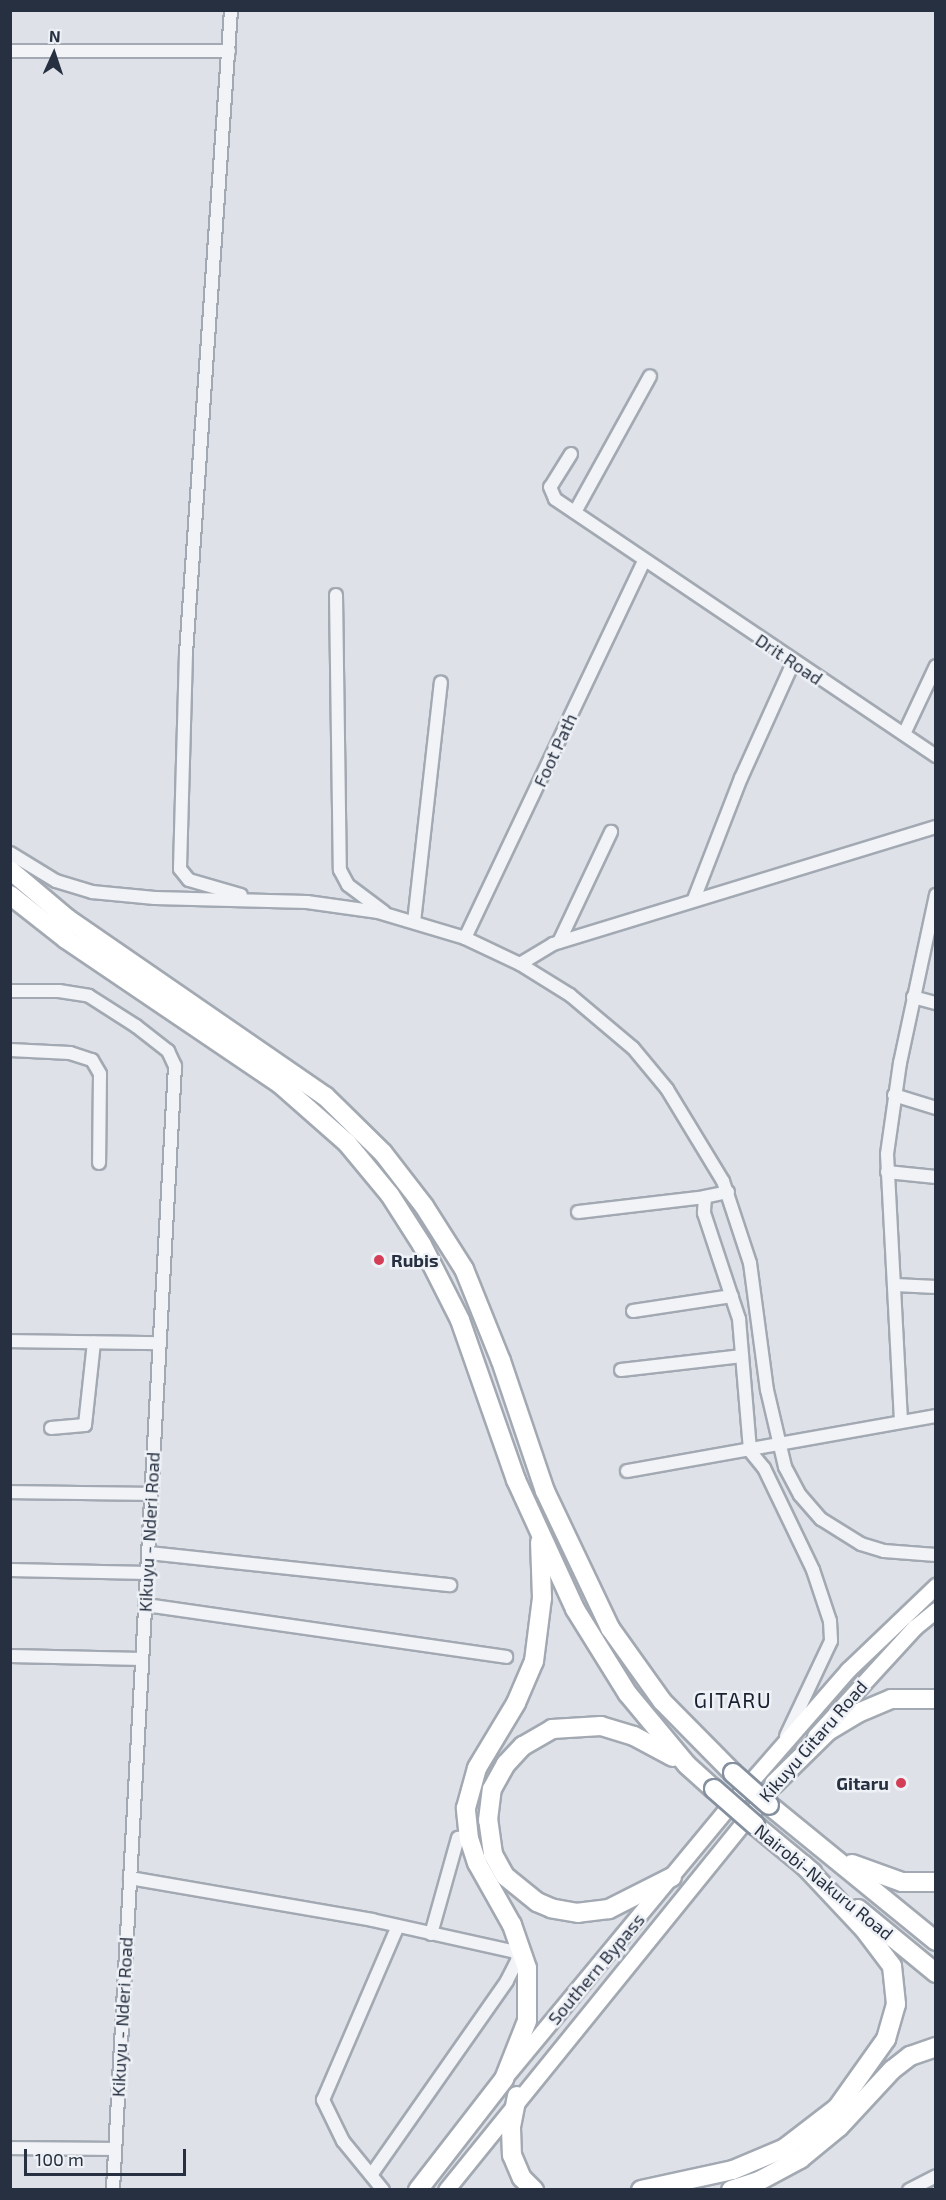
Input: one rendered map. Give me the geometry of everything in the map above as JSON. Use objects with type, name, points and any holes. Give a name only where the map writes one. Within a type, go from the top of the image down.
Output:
[{"type":"highway","name":"Nairobi-Nakuru Road","points":[[10,870],[68,919],[325,1096],[383,1154],[424,1206],[464,1269],[497,1350],[545,1491],[610,1628],[662,1701],[733,1773],[936,1941]]},
{"type":"highway","points":[[10,895],[66,939],[280,1084],[347,1143],[370,1170],[422,1245],[460,1320],[516,1480],[540,1534],[601,1654],[687,1765]]},
{"type":"highway","points":[[504,2079],[527,2021],[527,1968],[513,1925],[477,1863],[469,1839],[466,1808],[477,1768],[520,1696],[539,1645],[542,1598],[540,1534]]},
{"type":"highway","points":[[774,1784],[828,1731],[858,1713],[891,1699],[936,1699]]},
{"type":"highway","points":[[672,1877],[609,1909],[578,1913],[551,1908],[524,1893],[505,1876],[490,1838],[489,1804],[496,1777],[513,1754],[535,1737],[568,1725],[614,1729],[687,1765]]},
{"type":"highway","name":"Nairobi-Nakuru Road","points":[[687,1765],[755,1825],[936,1973]]},
{"type":"highway","points":[[824,1849],[876,1875],[924,1884],[936,1882]]},
{"type":"highway","points":[[641,2190],[733,2170],[785,2148],[837,2108],[886,2039],[896,2004],[892,1966],[870,1937],[804,1865]]},
{"type":"highway","points":[[731,2190],[759,2181],[800,2159],[840,2127],[892,2070],[910,2056],[936,2047]]},
{"type":"highway","name":"Southern Bypass","points":[[418,2190],[504,2079]]},
{"type":"highway","points":[[518,2096],[511,2128],[512,2155],[522,2178],[534,2190]]},
{"type":"main road","name":"Southern Bypass","points":[[504,2079],[848,1670],[936,1586]]},
{"type":"main road","name":"Kikuyu Gitaru Road","points":[[446,2190],[518,2096],[774,1784],[840,1707],[936,1610]]},
{"type":"street","points":[[231,10],[186,653],[180,869],[189,880],[255,900]]},
{"type":"street","points":[[10,51],[229,51]]},
{"type":"street","points":[[575,512],[650,376]]},
{"type":"street","name":"Drit Road","points":[[571,454],[550,487],[555,499],[793,663],[936,756]]},
{"type":"street","name":"Foot Path","points":[[465,938],[644,561]]},
{"type":"street","points":[[336,595],[340,870],[348,885],[388,915]]},
{"type":"street","points":[[694,899],[741,778],[793,663]]},
{"type":"street","points":[[904,734],[936,666]]},
{"type":"street","points":[[414,922],[441,683]]},
{"type":"street","points":[[520,964],[559,942],[936,827]]},
{"type":"street","points":[[559,942],[611,832]]},
{"type":"street","points":[[10,853],[56,881],[92,892],[155,898],[326,904],[388,915],[465,938],[520,964],[570,995],[633,1048],[667,1089],[699,1137],[728,1192],[755,1288],[767,1390],[785,1467],[800,1495],[820,1519],[842,1535],[884,1551],[936,1555]]},
{"type":"street","points":[[901,1421],[887,1172],[894,1095],[936,895]]},
{"type":"street","name":"Kikuyu - Nderi Road","points":[[10,991],[59,991],[89,996],[136,1026],[172,1057],[169,1197],[157,1343],[148,1573],[113,2190]]},
{"type":"street","points":[[913,997],[936,1003]]},
{"type":"street","points":[[10,1050],[70,1053],[92,1060],[100,1074],[99,1163]]},
{"type":"street","points":[[894,1095],[936,1108]]},
{"type":"street","points":[[887,1172],[936,1178]]},
{"type":"street","points":[[578,1212],[705,1197],[728,1192]]},
{"type":"street","points":[[705,1197],[704,1213],[741,1330],[750,1451],[764,1468],[813,1570],[830,1622],[831,1641],[819,1671],[778,1751]]},
{"type":"street","points":[[895,1285],[936,1287]]},
{"type":"street","points":[[633,1311],[732,1296]]},
{"type":"street","points":[[10,1341],[157,1343]]},
{"type":"street","points":[[51,1428],[86,1425],[94,1342]]},
{"type":"street","points":[[621,1370],[742,1356]]},
{"type":"street","points":[[627,1471],[750,1451],[936,1416]]},
{"type":"street","points":[[10,1492],[151,1494]]},
{"type":"street","points":[[149,1553],[450,1585]]},
{"type":"street","points":[[10,1570],[148,1573]]},
{"type":"street","points":[[146,1605],[506,1658]]},
{"type":"street","points":[[10,1656],[142,1659]]},
{"type":"street","points":[[431,1934],[458,1838]]},
{"type":"street","points":[[130,1878],[398,1926],[516,1952],[518,1959],[371,2175]]},
{"type":"street","points":[[383,2190],[343,2141],[322,2100],[398,1926]]},
{"type":"street","points":[[10,2148],[116,2150]]},
{"type":"street","points":[[909,2190],[936,2176]]},
{"type":"place","name":"Rubis","points":[[379,1260]]},
{"type":"place","name":"Gitaru","points":[[901,1783]]},
{"type":"district","name":"GITARU","points":[[733,1700]]}]
